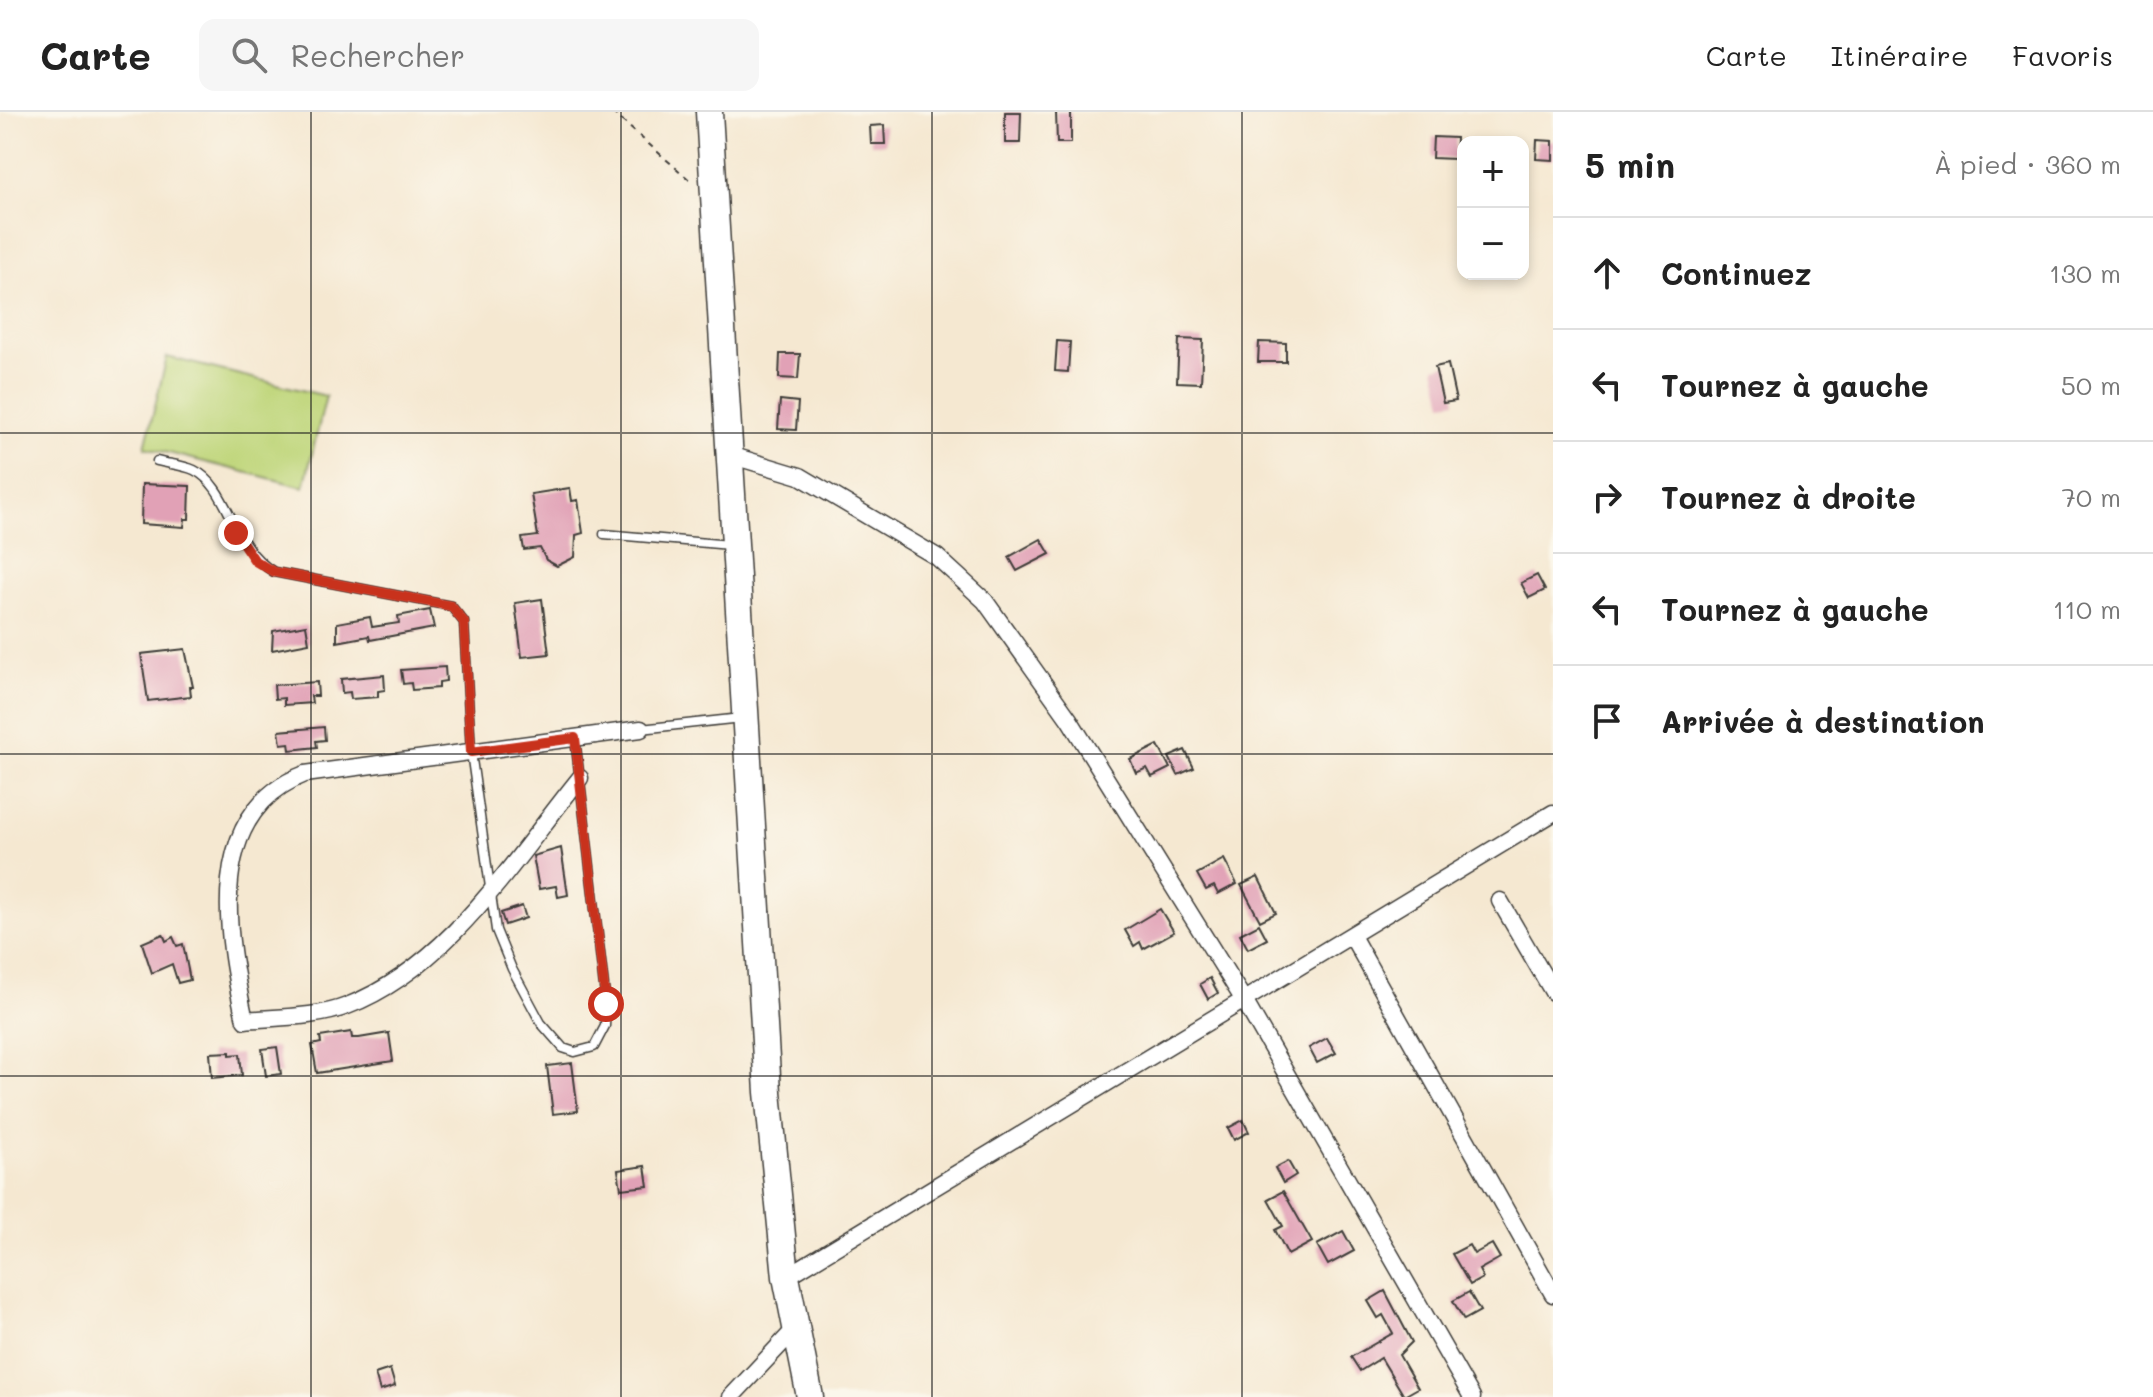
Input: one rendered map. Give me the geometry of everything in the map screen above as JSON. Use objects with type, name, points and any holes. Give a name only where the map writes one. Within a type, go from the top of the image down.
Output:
[{"type":"highway","points":[[709,112],[768,1092],[786,1277],[810,1397]]},
{"type":"street","points":[[730,455],[800,476],[937,557],[985,601],[1069,719],[1245,1002],[1472,1397]]},
{"type":"street","points":[[580,778],[491,888],[434,951],[391,983],[346,1007],[245,1020],[228,917],[232,860],[244,825],[281,783],[305,774],[641,729]]},
{"type":"street","points":[[786,1277],[1553,813]]},
{"type":"street","points":[[1500,901],[1553,992]]},
{"type":"street","points":[[1352,936],[1553,1294]]},
{"type":"street","points":[[731,1397],[795,1329]]},
{"type":"lane","points":[[157,461],[196,471],[218,493],[236,533],[255,561],[274,572],[451,606],[464,622],[471,752],[496,930],[512,969],[541,1023],[563,1048],[575,1052],[594,1047],[605,1026],[606,1004],[575,738]]},
{"type":"lane","points":[[604,534],[735,545]]},
{"type":"lane","points":[[641,729],[745,717]]},
{"type":"path","points":[[612,112],[692,181]]},
{"type":"green space","points":[[167,357],[326,396],[304,487],[145,447]]},
{"type":"building","points":[[1005,112],[1021,112],[1020,143],[1005,143]]},
{"type":"building","points":[[1056,112],[1071,112],[1071,143],[1057,143]]},
{"type":"building","points":[[884,125],[885,144],[871,144],[870,126]]},
{"type":"building","points":[[1433,137],[1456,138],[1455,159],[1432,158]]},
{"type":"building","points":[[1537,140],[1553,141],[1553,160],[1536,159]]},
{"type":"building","points":[[1179,339],[1203,340],[1201,383],[1177,382]]},
{"type":"building","points":[[1057,341],[1070,342],[1068,372],[1055,371]]},
{"type":"building","points":[[1259,342],[1286,343],[1286,362],[1258,362]]},
{"type":"building","points":[[780,354],[800,354],[798,379],[779,378]]},
{"type":"building","points":[[1448,364],[1456,401],[1443,403],[1435,367]]},
{"type":"building","points":[[780,400],[798,402],[796,430],[778,429]]},
{"type":"building","points":[[142,484],[190,486],[189,519],[185,519],[184,527],[141,524]]},
{"type":"building","points":[[570,488],[572,501],[578,500],[583,533],[576,535],[575,557],[557,566],[546,560],[540,548],[524,550],[522,538],[538,536],[531,494]]},
{"type":"building","points":[[1041,539],[1050,554],[1017,571],[1009,557]]},
{"type":"building","points":[[1537,575],[1545,590],[1529,598],[1521,583]]},
{"type":"building","points":[[542,599],[549,654],[522,657],[515,603]]},
{"type":"building","points":[[430,610],[434,628],[370,640],[369,636],[337,642],[337,623],[370,617],[372,627],[399,623],[398,616]]},
{"type":"building","points":[[306,625],[309,643],[272,650],[273,631]]},
{"type":"building","points":[[185,649],[193,687],[190,687],[191,696],[148,701],[141,654]]},
{"type":"building","points":[[445,667],[446,681],[439,682],[439,688],[412,690],[411,683],[403,684],[401,670]]},
{"type":"building","points":[[384,675],[385,690],[378,691],[378,697],[351,699],[350,692],[342,693],[341,679]]},
{"type":"building","points":[[317,682],[318,696],[311,696],[312,703],[284,705],[284,698],[275,699],[274,685]]},
{"type":"building","points":[[324,727],[325,740],[316,741],[317,747],[290,750],[289,743],[281,744],[279,731]]},
{"type":"building","points":[[1158,745],[1170,768],[1152,777],[1147,768],[1136,773],[1130,759]]},
{"type":"building","points":[[1185,750],[1194,768],[1178,775],[1169,757]]},
{"type":"building","points":[[561,848],[568,895],[558,897],[556,886],[539,889],[533,856]]},
{"type":"building","points":[[1224,859],[1237,884],[1218,894],[1214,886],[1206,890],[1197,874]]},
{"type":"building","points":[[1258,877],[1276,913],[1260,921],[1241,885]]},
{"type":"building","points":[[522,906],[526,918],[505,925],[501,913]]},
{"type":"building","points":[[1160,909],[1174,932],[1143,949],[1140,942],[1134,946],[1125,930]]},
{"type":"building","points":[[1259,924],[1267,939],[1248,949],[1240,934]]},
{"type":"building","points":[[163,934],[166,941],[173,937],[177,946],[183,944],[190,980],[178,983],[172,964],[152,973],[142,943]]},
{"type":"building","points":[[1210,978],[1218,993],[1208,999],[1200,984]]},
{"type":"building","points":[[351,1032],[352,1038],[389,1033],[393,1061],[317,1073],[312,1045],[321,1043],[320,1037]]},
{"type":"building","points":[[1327,1038],[1336,1053],[1317,1063],[1309,1048]]},
{"type":"building","points":[[277,1047],[281,1074],[266,1076],[262,1049]]},
{"type":"building","points":[[230,1052],[230,1055],[240,1054],[242,1075],[212,1078],[210,1053]]},
{"type":"building","points":[[572,1063],[578,1111],[553,1114],[547,1066]]},
{"type":"building","points":[[1243,1120],[1249,1132],[1234,1140],[1228,1128]]},
{"type":"building","points":[[1288,1161],[1296,1175],[1283,1183],[1275,1168]]},
{"type":"building","points":[[645,1166],[648,1186],[621,1189],[618,1170]]},
{"type":"building","points":[[1283,1191],[1312,1242],[1288,1255],[1275,1230],[1283,1226],[1268,1199]]},
{"type":"building","points":[[1343,1231],[1354,1251],[1328,1265],[1317,1245]]},
{"type":"building","points":[[1492,1244],[1500,1258],[1479,1270],[1483,1278],[1470,1285],[1452,1254],[1469,1245],[1474,1254]]},
{"type":"building","points":[[1385,1291],[1412,1342],[1399,1355],[1418,1388],[1404,1396],[1381,1358],[1360,1371],[1351,1357],[1393,1333],[1383,1315],[1378,1318],[1368,1301]]},
{"type":"building","points":[[1469,1292],[1480,1311],[1464,1320],[1453,1301]]},
{"type":"building","points":[[390,1369],[395,1386],[380,1391],[375,1374]]},
{"type":"route","points":[[236,533],[255,561],[274,572],[451,606],[464,622],[471,752],[575,738],[606,1004]]}]
